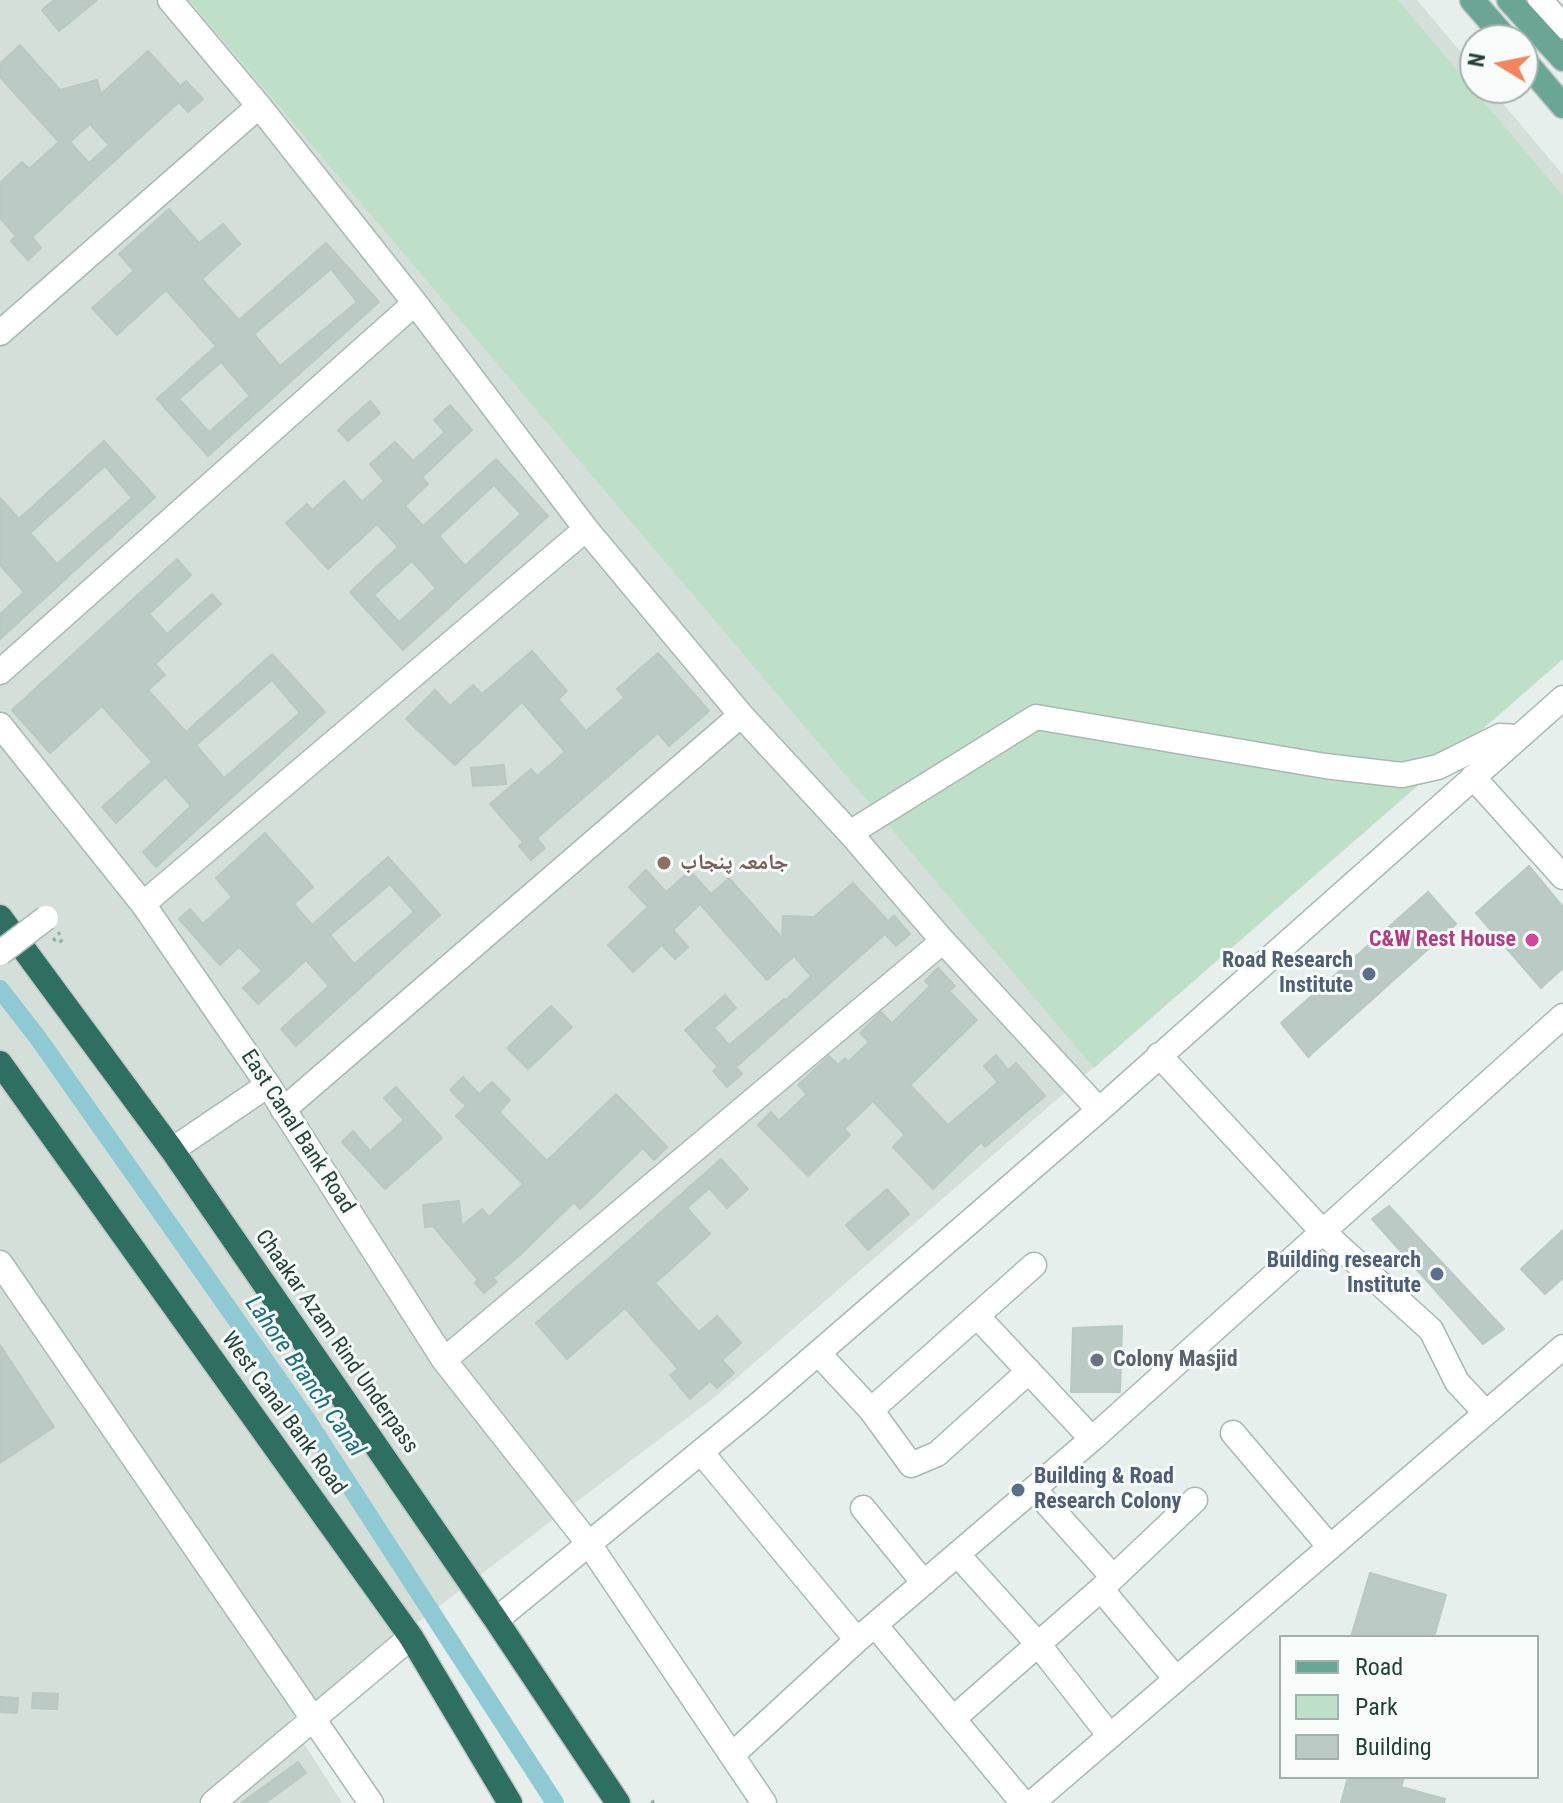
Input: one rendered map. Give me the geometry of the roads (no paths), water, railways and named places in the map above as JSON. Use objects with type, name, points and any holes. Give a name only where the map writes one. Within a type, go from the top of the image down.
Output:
[{"type":"highway","name":"Chaakar Azam Rind Underpass","points":[[0,917],[172,1150],[496,1620],[618,1803]]},
{"type":"highway","name":"West Canal Bank Road","points":[[0,1063],[411,1637],[510,1803]]},
{"type":"main road","points":[[1472,0],[1493,24]]},
{"type":"main road","points":[[1509,0],[1540,6],[1563,59]]},
{"type":"main road","points":[[1539,78],[1563,106]]},
{"type":"street","points":[[170,0],[259,106],[415,303],[586,529],[741,715],[1099,1110]]},
{"type":"street","points":[[1540,6],[1563,26]]},
{"type":"street","points":[[0,333],[259,106]]},
{"type":"street","points":[[0,672],[415,303]]},
{"type":"street","points":[[143,904],[586,529]]},
{"type":"street","points":[[496,1620],[818,1353],[1099,1110],[1563,698]]},
{"type":"street","points":[[283,1110],[741,715]]},
{"type":"street","points":[[850,833],[1036,717],[1325,766],[1402,775],[1438,767],[1500,736],[1520,737]]},
{"type":"street","name":"East Canal Bank Road","points":[[0,725],[143,904],[268,1085],[444,1360],[589,1544],[764,1803]]},
{"type":"street","points":[[1473,777],[1563,877]]},
{"type":"street","points":[[0,953],[46,918]]},
{"type":"street","points":[[444,1360],[943,941]]},
{"type":"street","points":[[732,1755],[866,1632],[1092,1439],[1563,1016]]},
{"type":"street","points":[[1159,1055],[1322,1231],[1431,1330],[1457,1382],[1486,1413]]},
{"type":"street","points":[[172,1150],[268,1085]]},
{"type":"street","points":[[0,1263],[371,1803]]},
{"type":"street","points":[[871,1410],[1034,1265]]},
{"type":"street","points":[[977,1316],[1092,1439]]},
{"type":"street","points":[[1032,1803],[1563,1347]]},
{"type":"street","points":[[818,1353],[871,1410],[911,1465],[937,1454],[1029,1371]]},
{"type":"street","points":[[1233,1433],[1330,1547]]},
{"type":"street","points":[[701,1452],[866,1632],[954,1718],[1023,1803]]},
{"type":"street","points":[[1034,1489],[1176,1679]]},
{"type":"street","points":[[954,1718],[1107,1583],[1195,1500]]},
{"type":"street","points":[[863,1508],[924,1583]]},
{"type":"street","points":[[958,1555],[1038,1644],[1110,1736]]},
{"type":"street","points":[[213,1803],[411,1637]]},
{"type":"waterway","name":"Lahore Branch Canal","points":[[0,989],[38,1038],[307,1420],[555,1803]]},
{"type":"place","name":"جامعہ پنجاب","points":[[664,863]]},
{"type":"place","name":"C&W Rest House","points":[[1532,940]]},
{"type":"place","name":"Road Research Institute","points":[[1369,974]]},
{"type":"place","name":"Building research Institute","points":[[1437,1274]]},
{"type":"place","name":"Colony Masjid","points":[[1097,1360]]},
{"type":"place","name":"Building & Road Research Colony","points":[[1018,1490]]}]
